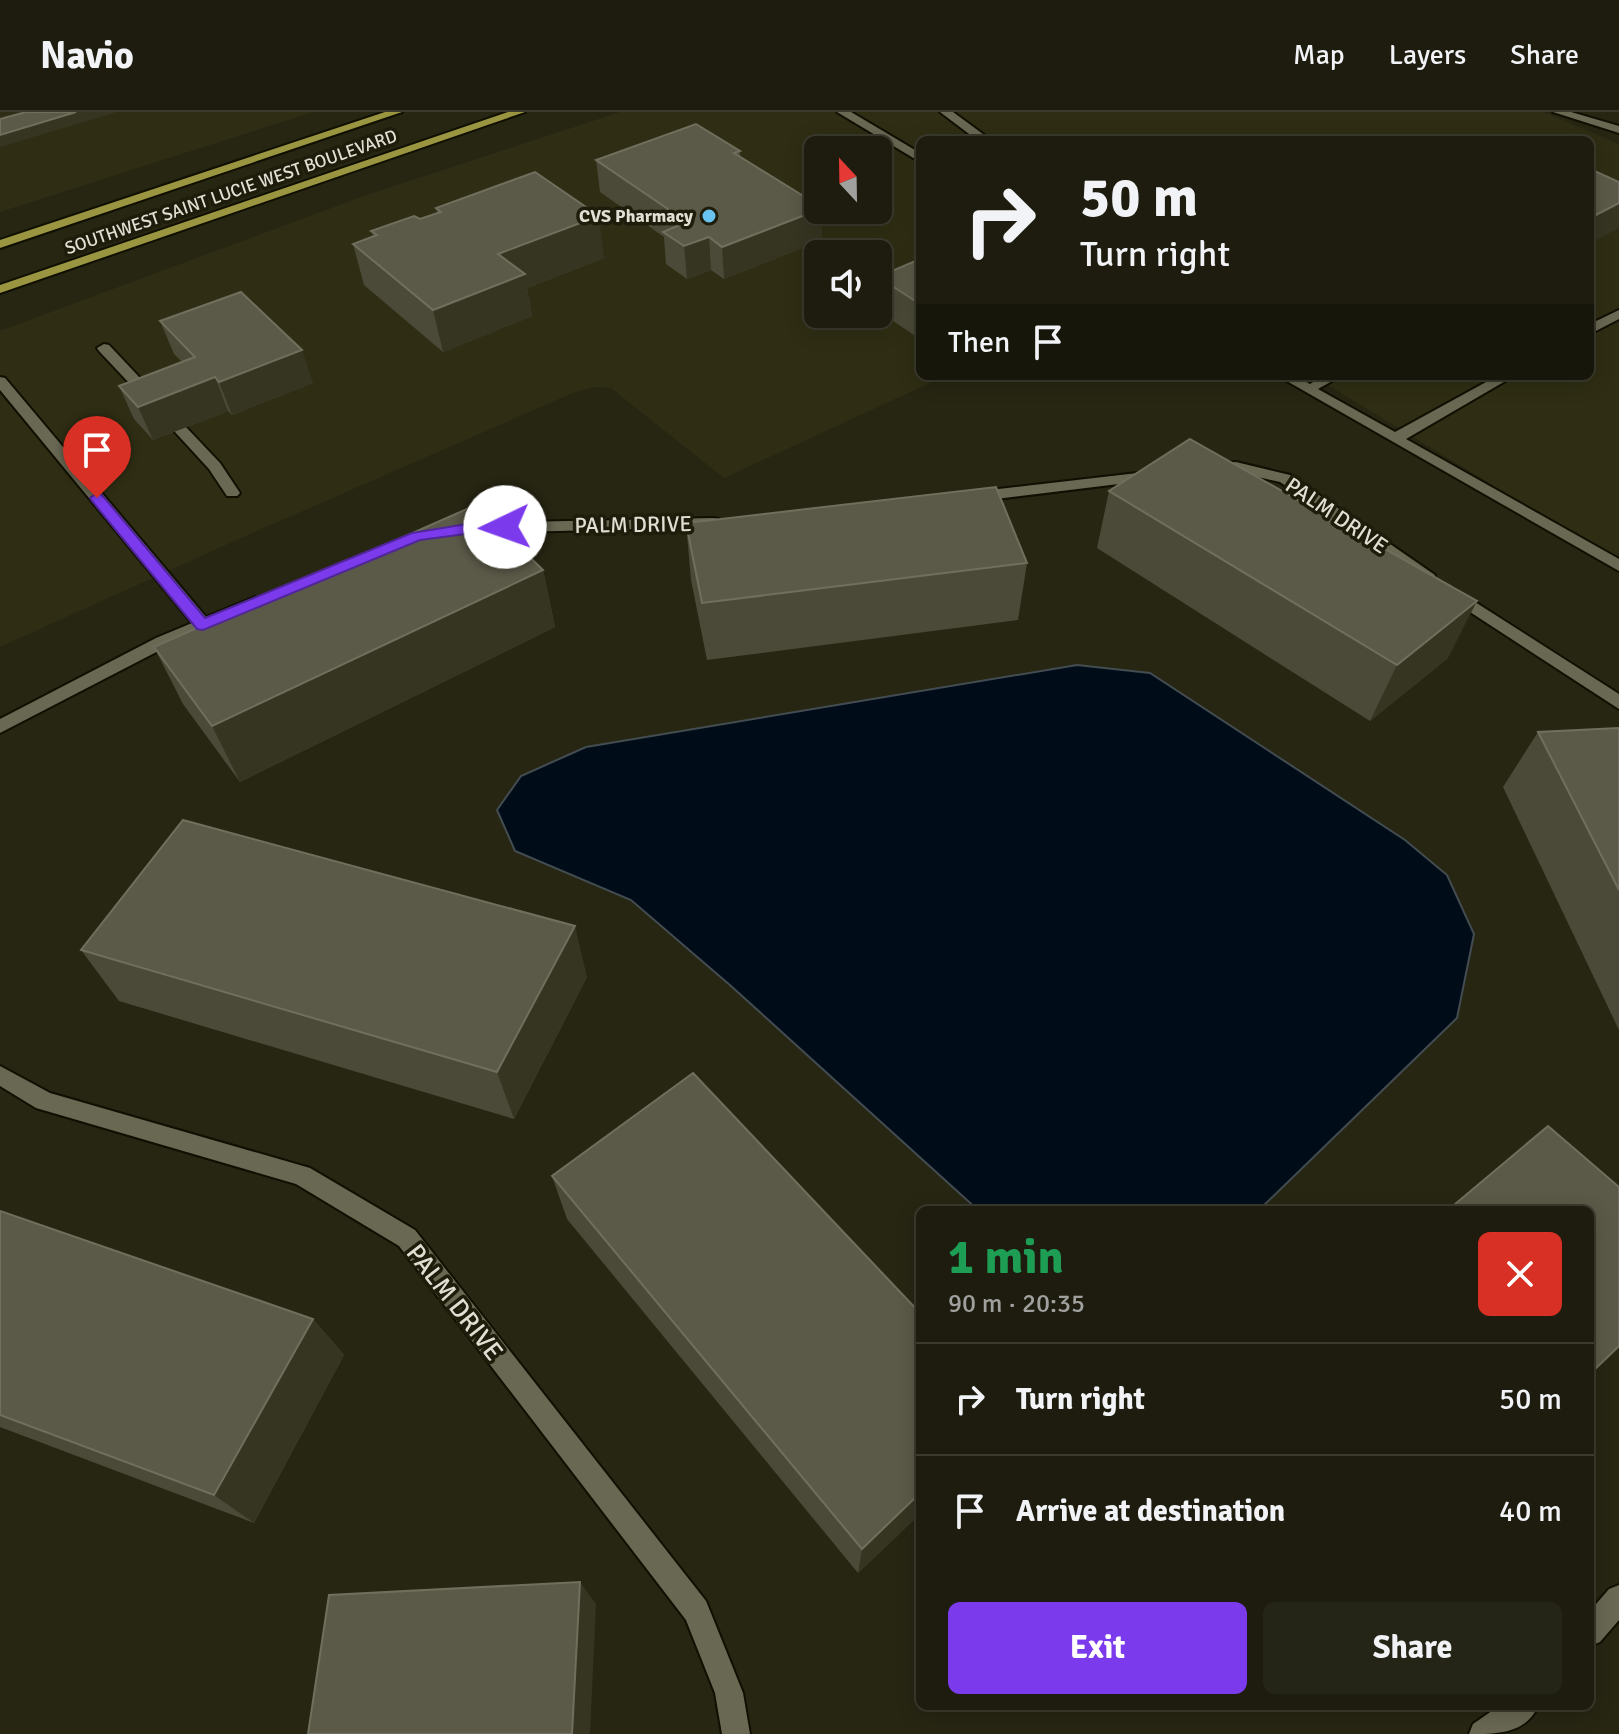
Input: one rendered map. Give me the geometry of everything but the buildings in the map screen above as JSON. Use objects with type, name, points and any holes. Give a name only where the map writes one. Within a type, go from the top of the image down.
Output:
[{"type":"main road","points":[[0,244],[396,112]]},
{"type":"main road","name":"SOUTHWEST SAINT LUCIE WEST BOULEVARD","points":[[0,289],[519,112]]},
{"type":"main road","points":[[0,258],[162,190]]},
{"type":"street","points":[[843,112],[916,156]]},
{"type":"street","points":[[946,112],[979,136]]},
{"type":"street","points":[[1559,112],[1619,130]]},
{"type":"street","points":[[1594,328],[1619,314]]},
{"type":"street","points":[[104,348],[161,409]]},
{"type":"street","points":[[1292,380],[1619,566]]},
{"type":"street","points":[[1310,380],[1390,435]]},
{"type":"street","points":[[1317,385],[1326,380]]},
{"type":"street","points":[[1390,435],[1499,380]]},
{"type":"street","points":[[0,381],[203,625]]},
{"type":"street","points":[[180,429],[215,466],[232,493]]},
{"type":"street","name":"PALM DRIVE","points":[[958,499],[1236,467],[1285,478],[1619,703]]},
{"type":"street","name":"PALM DRIVE","points":[[459,530],[726,522]]},
{"type":"street","points":[[0,727],[162,642],[274,595]]},
{"type":"street","name":"PALM DRIVE","points":[[0,1075],[44,1101],[302,1175],[407,1238],[696,1611],[729,1693],[736,1734]]},
{"type":"street","points":[[1594,1627],[1619,1599]]},
{"type":"street","points":[[1483,1734],[1518,1710]]},
{"type":"shaded area","points":[[0,112],[313,112],[0,212]]},
{"type":"shaded area","points":[[620,112],[1543,112],[1619,144],[1619,562],[1320,380],[1594,380],[1594,136],[916,136],[916,380],[936,380],[724,478],[611,388],[594,387],[575,392],[0,647],[0,331],[361,197]]},
{"type":"water","points":[[1077,665],[1150,673],[1405,840],[1447,875],[1474,934],[1457,1018],[1263,1206],[974,1206],[731,986],[631,900],[515,851],[497,810],[521,776],[586,747]]},
{"type":"place","name":"CVS Pharmacy","points":[[709,216]]},
{"type":"route","points":[[97,498],[203,625],[418,536],[505,527]]}]
